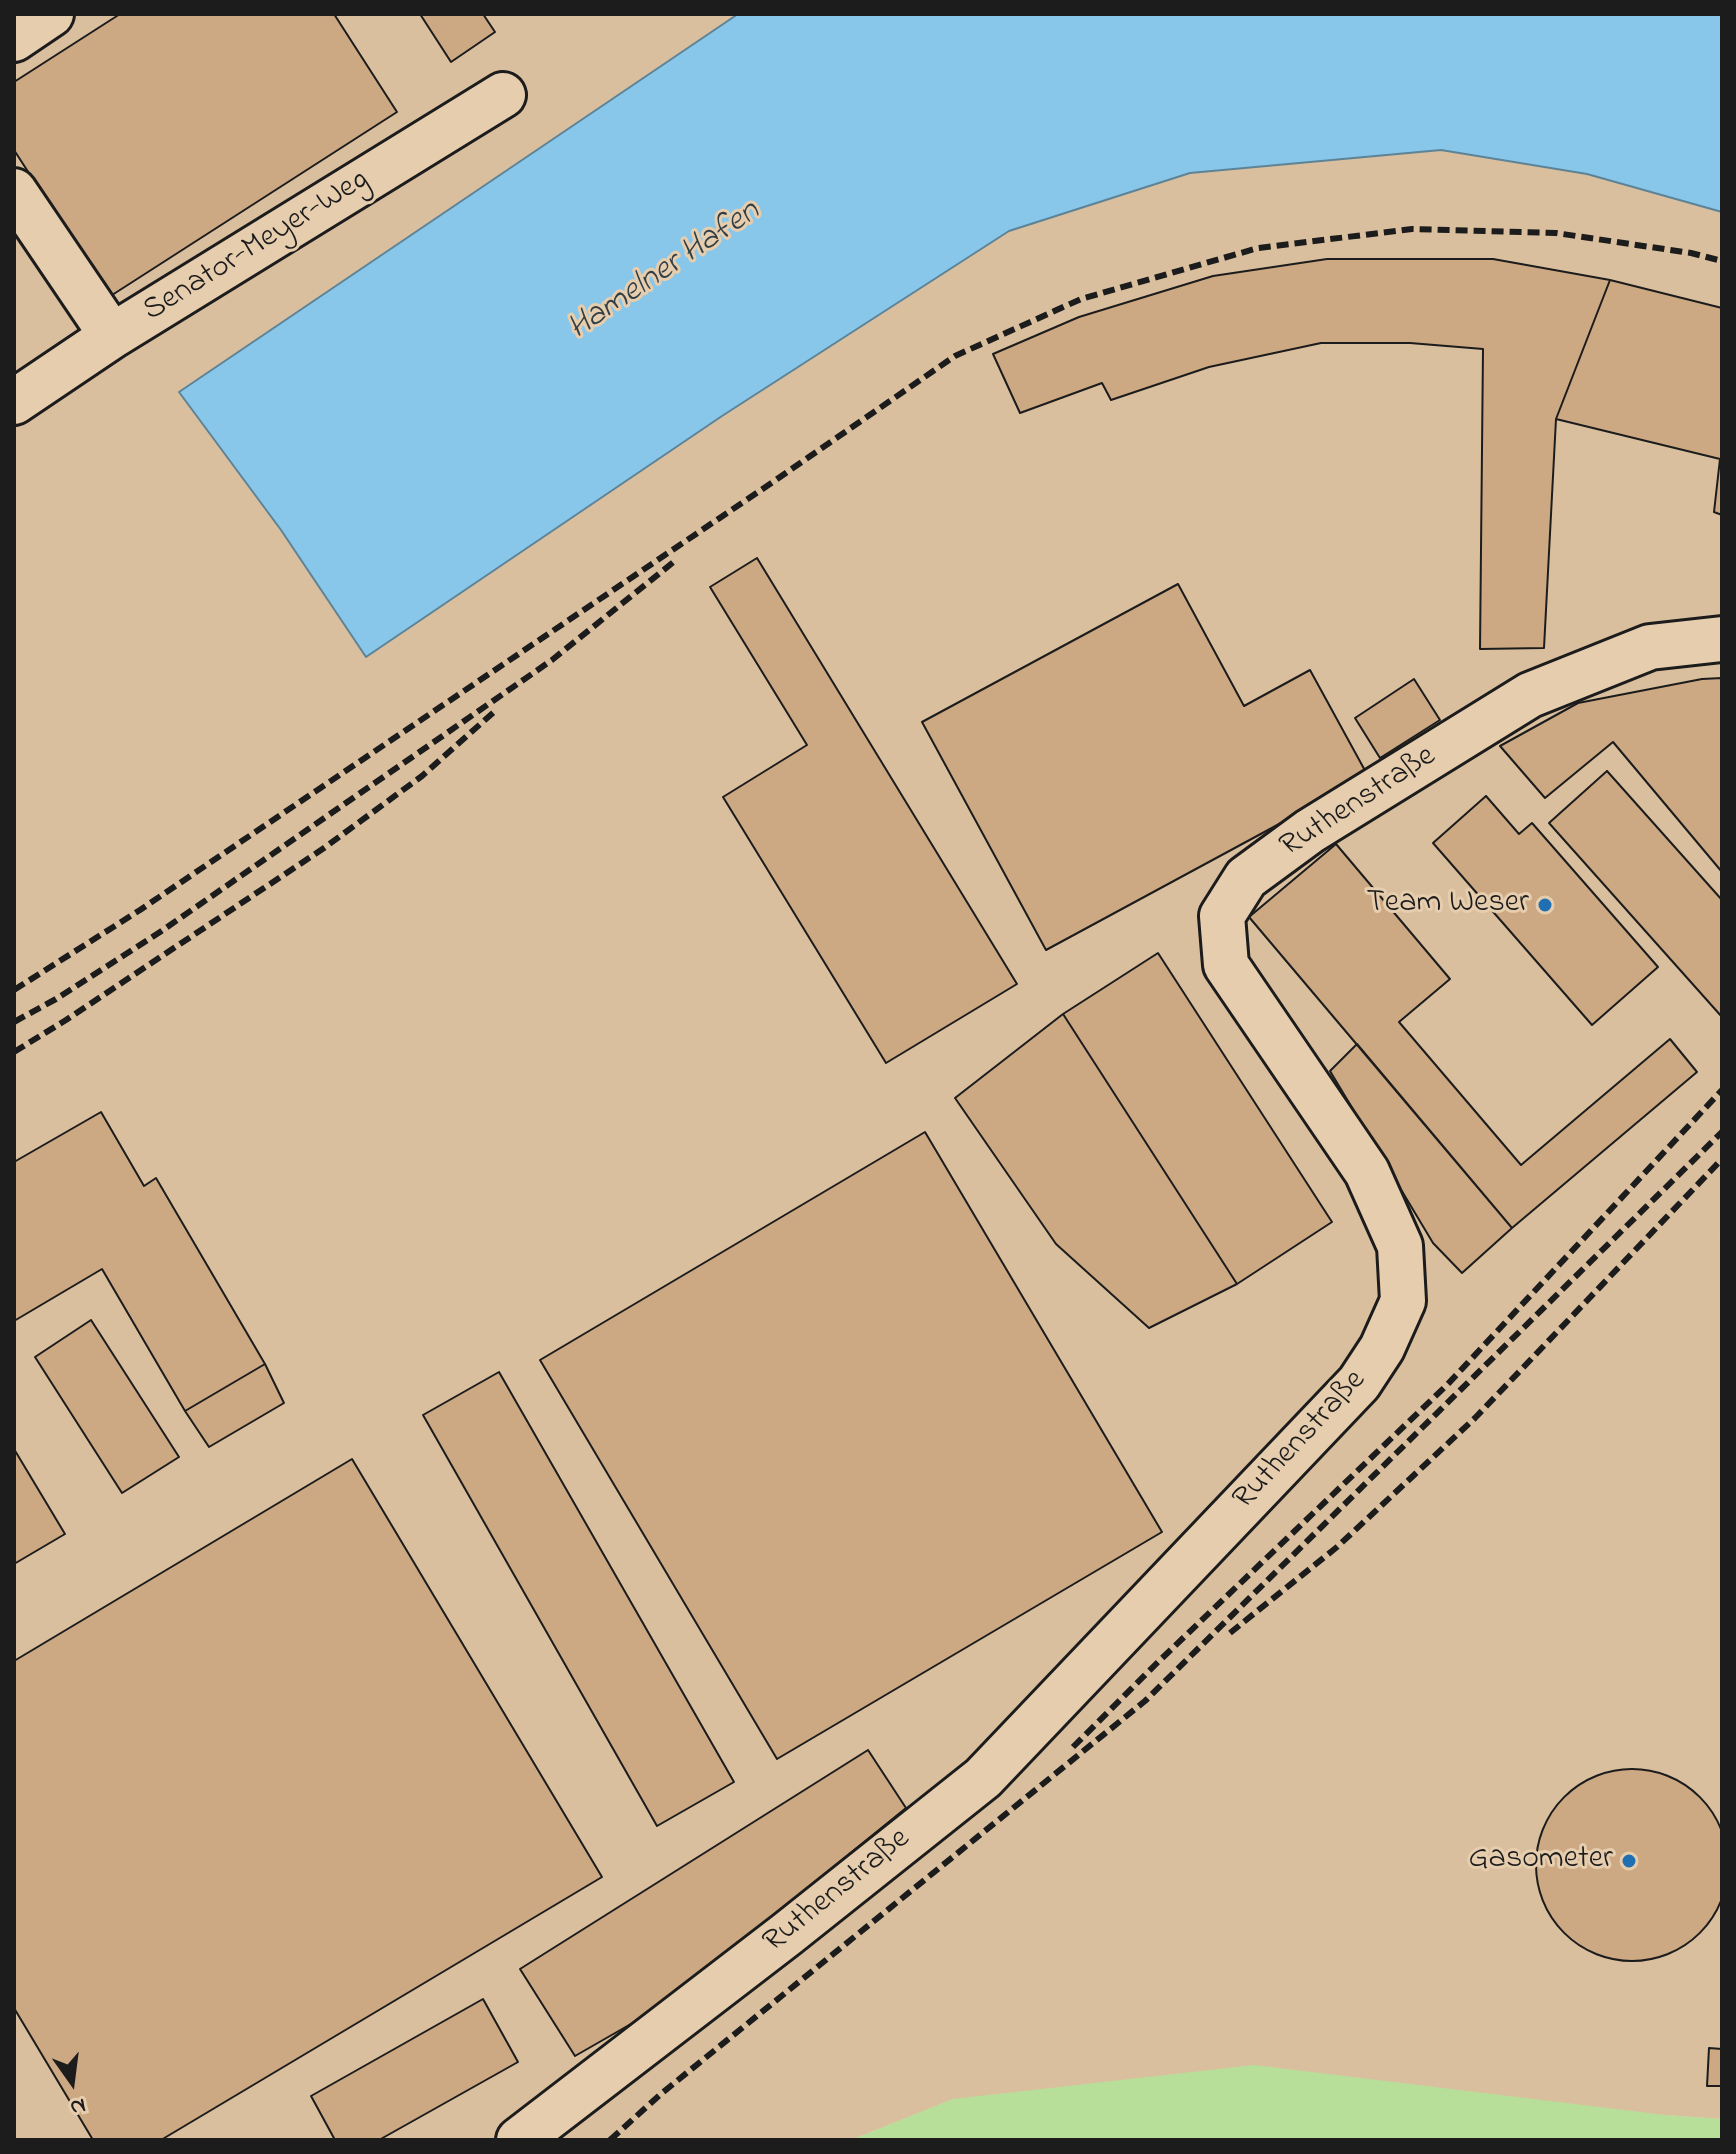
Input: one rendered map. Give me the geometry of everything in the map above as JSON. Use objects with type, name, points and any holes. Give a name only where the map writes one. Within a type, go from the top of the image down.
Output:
[{"type":"street","points":[[14,39],[51,14]]},
{"type":"street","name":"Senator-Meyer-Weg","points":[[14,402],[112,336],[503,95]]},
{"type":"street","points":[[14,191],[112,336]]},
{"type":"street","name":"Ruthenstraße","points":[[519,2140],[983,1778],[1359,1383],[1382,1348],[1403,1301],[1400,1246],[1367,1172],[1226,965],[1222,916],[1246,878],[1310,831],[1530,695],[1650,647],[1722,639]]},
{"type":"shaded area","points":[[14,14],[1722,14],[1722,1234],[1719,1237],[1722,1241],[1722,2119],[1665,2115],[953,2099],[851,2140],[14,2140]]},
{"type":"green space","points":[[1254,2065],[1665,2115],[1722,2119],[1722,2140],[851,2140],[953,2099]]},
{"type":"water","name":"Hamelner Hafen","points":[[738,14],[1722,14],[1722,212],[1587,174],[1441,150],[1190,173],[1009,231],[722,416],[366,657],[281,530],[179,392]]},
{"type":"building","points":[[120,14],[334,14],[397,112],[109,297],[14,150],[14,82]]},
{"type":"building","points":[[420,14],[483,14],[495,32],[451,62]]},
{"type":"building","points":[[1327,259],[1493,259],[1610,280],[1556,419],[1544,648],[1480,649],[1483,349],[1410,343],[1321,343],[1209,367],[1111,400],[1102,383],[1020,413],[993,354],[1079,317],[1213,276]]},
{"type":"building","points":[[1610,280],[1722,308],[1722,515],[1714,512],[1720,459],[1556,419]]},
{"type":"building","points":[[757,558],[1017,984],[886,1063],[723,797],[807,745],[710,587]]},
{"type":"building","points":[[1178,584],[1244,706],[1310,670],[1368,776],[1046,950],[922,722]]},
{"type":"building","points":[[1722,678],[1722,872],[1613,742],[1545,798],[1500,746],[1578,703],[1702,679]]},
{"type":"building","points":[[1414,679],[1440,720],[1380,758],[1355,718]]},
{"type":"building","points":[[1607,771],[1722,900],[1722,1017],[1549,823]]},
{"type":"building","name":"Team Weser","points":[[1486,796],[1519,834],[1532,823],[1658,967],[1592,1025],[1433,843]]},
{"type":"building","points":[[1336,844],[1450,979],[1399,1022],[1521,1165],[1670,1039],[1697,1072],[1512,1228],[1249,917]]},
{"type":"building","points":[[1158,953],[1332,1222],[1237,1284],[1063,1014]]},
{"type":"building","points":[[1063,1014],[1237,1284],[1149,1328],[1056,1244],[955,1098]]},
{"type":"building","points":[[1357,1044],[1512,1228],[1462,1273],[1433,1243],[1330,1071]]},
{"type":"building","points":[[101,1112],[144,1186],[156,1178],[265,1364],[185,1411],[102,1269],[14,1321],[14,1162]]},
{"type":"building","points":[[925,1132],[1162,1532],[777,1759],[540,1360]]},
{"type":"building","points":[[91,1320],[179,1457],[122,1493],[35,1357]]},
{"type":"building","points":[[265,1364],[284,1403],[209,1447],[185,1411]]},
{"type":"building","points":[[499,1372],[734,1782],[657,1826],[423,1415]]},
{"type":"building","points":[[14,1449],[65,1534],[14,1564]]},
{"type":"building","points":[[352,1459],[602,1877],[161,2140],[93,2140],[14,2008],[14,1661]]},
{"type":"building","points":[[868,1750],[906,1808],[664,2005],[575,2056],[520,1969]]},
{"type":"building","name":"Gasometer","points":[[1632,1769],[1651,1770],[1669,1776],[1700,1797],[1721,1828],[1727,1846],[1727,1884],[1721,1902],[1700,1933],[1669,1954],[1651,1960],[1632,1961],[1613,1960],[1595,1954],[1564,1933],[1543,1902],[1537,1884],[1536,1865],[1537,1846],[1543,1828],[1564,1797],[1595,1776],[1613,1770]]},
{"type":"building","points":[[483,1999],[518,2062],[379,2140],[335,2140],[311,2096]]},
{"type":"building","points":[[1709,2048],[1722,2049],[1722,2086],[1707,2086]]},
{"type":"railway","points":[[14,990],[140,910],[955,356],[1081,299],[1258,248],[1412,229],[1556,233],[1691,253],[1722,261]]},
{"type":"railway","points":[[14,1022],[56,999],[160,932],[552,660],[676,560]]},
{"type":"railway","points":[[14,1052],[324,848],[422,776],[495,711]]},
{"type":"railway","points":[[1073,1747],[1447,1385],[1722,1090]]},
{"type":"railway","points":[[610,2140],[662,2093],[1145,1701],[1722,1132]]},
{"type":"railway","points":[[1230,1633],[1337,1547],[1475,1418],[1722,1159]]},
{"type":"place","name":"Team Weser","points":[[1545,905]]},
{"type":"place","name":"Gasometer","points":[[1629,1861]]}]
